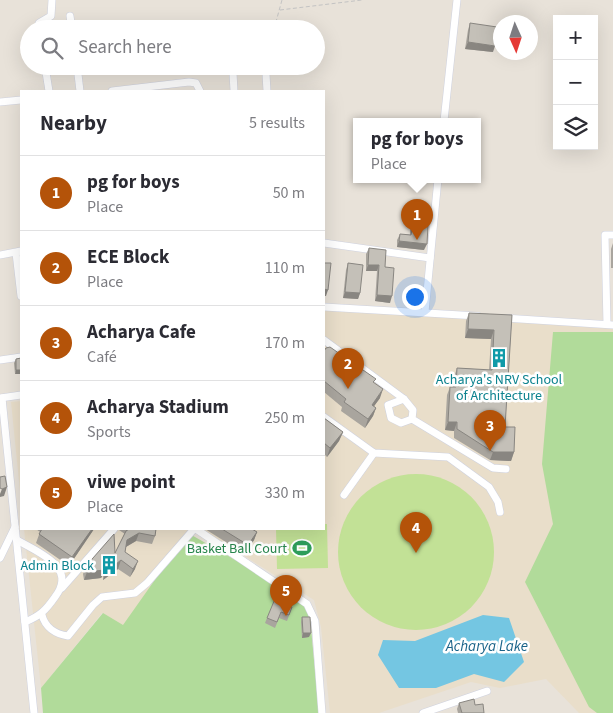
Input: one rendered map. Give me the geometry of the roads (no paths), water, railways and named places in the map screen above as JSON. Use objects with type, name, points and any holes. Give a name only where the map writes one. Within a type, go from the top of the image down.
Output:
[{"type":"street","points":[[44,20],[51,16],[52,0]]},
{"type":"street","points":[[444,118],[457,0]]},
{"type":"street","points":[[70,16],[71,20]]},
{"type":"street","points":[[46,75],[49,90]]},
{"type":"street","points":[[78,75],[80,90]]},
{"type":"street","points":[[233,75],[234,90]]},
{"type":"street","points":[[266,75],[268,90]]},
{"type":"street","points":[[121,90],[189,82],[196,83],[200,90]]},
{"type":"street","points":[[0,102],[20,100]]},
{"type":"street","points":[[425,312],[438,183]]},
{"type":"street","points":[[494,317],[610,325],[605,235],[613,236]]},
{"type":"street","points":[[325,243],[430,258]]},
{"type":"street","points":[[0,255],[18,252],[20,281]]},
{"type":"street","points":[[325,307],[484,316]]},
{"type":"street","points":[[327,342],[404,399],[413,410],[412,419]]},
{"type":"street","points":[[0,360],[20,357]]},
{"type":"street","points":[[20,396],[1,398],[16,525],[34,713]]},
{"type":"street","points":[[404,399],[388,405],[391,418],[402,423],[412,419]]},
{"type":"street","points":[[325,418],[374,453],[448,457],[489,487],[498,502],[500,512]]},
{"type":"street","points":[[412,419],[493,468],[506,469]]},
{"type":"street","points":[[344,495],[374,453]]},
{"type":"street","points":[[0,558],[16,525]]},
{"type":"street","points":[[26,622],[42,615],[62,588],[113,530]]},
{"type":"street","points":[[42,615],[44,623],[51,630],[68,636],[93,605],[102,597],[124,596],[135,593],[141,588],[158,572],[194,530]]},
{"type":"street","points":[[197,530],[308,604],[315,621],[322,713]]},
{"type":"street","points":[[17,540],[55,563],[63,574],[62,588]]},
{"type":"street","points":[[423,713],[487,691]]},
{"type":"water","name":"Acharya Lake","points":[[483,615],[509,618],[524,662],[504,682],[474,674],[436,688],[399,688],[378,655],[383,640],[415,641]]},
{"type":"place","name":"pg for boys","points":[[417,240]]},
{"type":"place","name":"Acharya's NRV School of Architecture","points":[[499,358]]},
{"type":"place","name":"ECE Block","points":[[348,389]]},
{"type":"place","name":"Acharya Cafe","points":[[490,451]]},
{"type":"place","name":"Basket Ball Court","points":[[302,548]]},
{"type":"place","name":"Acharya Stadium","points":[[416,553]]},
{"type":"place","name":"Admin Block","points":[[109,565]]},
{"type":"place","name":"viwe point","points":[[286,616]]}]
